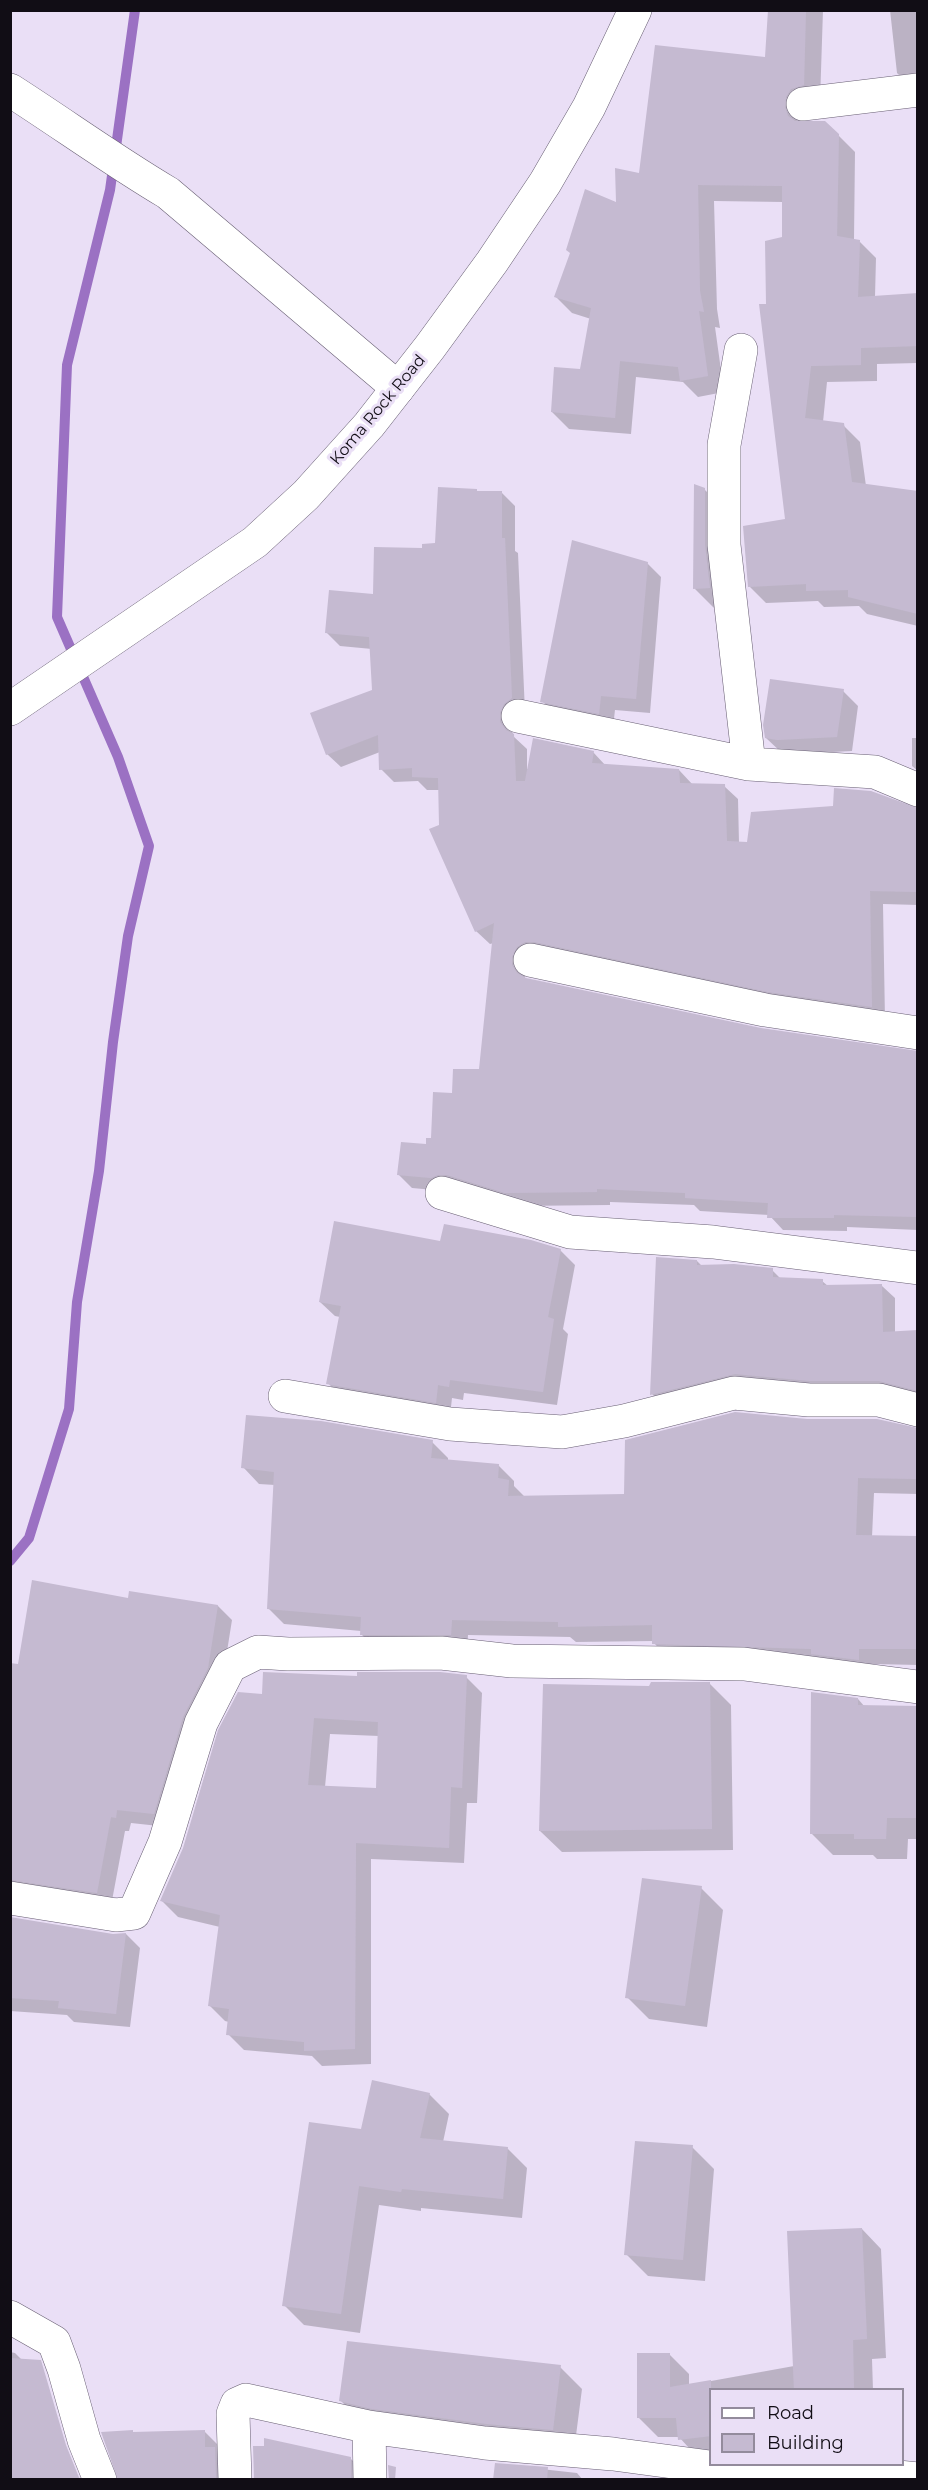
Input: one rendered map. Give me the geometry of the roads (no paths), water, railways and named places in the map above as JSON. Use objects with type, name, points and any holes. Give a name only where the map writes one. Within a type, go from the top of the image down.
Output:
[{"type":"street","name":"Koma Rock Road","points":[[10,709],[255,542],[314,486],[399,388],[492,262],[545,183],[589,107],[635,10]]},
{"type":"street","points":[[10,90],[168,193],[399,388]]},
{"type":"street","points":[[803,104],[918,90]]},
{"type":"street","points":[[741,350],[724,445],[724,544],[749,764]]},
{"type":"street","points":[[518,716],[749,764],[875,772],[918,789]]},
{"type":"street","points":[[530,960],[765,1010],[918,1033]]},
{"type":"street","points":[[442,1193],[570,1232],[713,1242],[918,1268]]},
{"type":"street","points":[[285,1396],[450,1424],[562,1432],[624,1421],[734,1393],[808,1400],[879,1400],[918,1410]]},
{"type":"street","points":[[10,1898],[116,1915],[134,1912],[165,1842],[201,1724],[230,1666],[258,1652],[288,1654],[441,1653],[512,1661],[744,1664],[918,1687]]},
{"type":"street","points":[[10,2318],[54,2342],[84,2440],[100,2480]]},
{"type":"street","points":[[235,2480],[233,2414],[239,2402],[256,2400],[369,2427],[485,2443],[611,2467],[918,2479]]},
{"type":"street","points":[[369,2427],[370,2480]]},
{"type":"waterway","points":[[10,1561],[29,1538],[69,1409],[77,1302],[99,1171],[113,1042],[128,936],[149,846],[118,757],[57,617],[67,365],[110,190],[135,10]]}]
